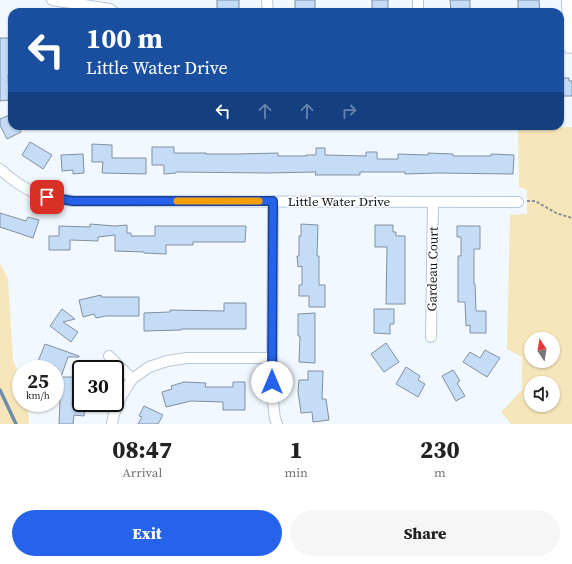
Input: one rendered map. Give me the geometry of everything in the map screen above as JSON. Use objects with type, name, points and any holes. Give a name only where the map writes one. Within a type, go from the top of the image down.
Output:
[{"type":"street","points":[[52,0],[112,7]]},
{"type":"street","points":[[567,0],[567,48]]},
{"type":"street","name":"Little Water Drive","points":[[0,169],[24,188],[38,195],[73,201],[518,202]]},
{"type":"street","points":[[273,201],[272,394],[276,424]]},
{"type":"street","name":"Gardeau Court","points":[[431,337],[433,202]]},
{"type":"street","points":[[109,356],[132,379]]},
{"type":"street","points":[[112,424],[114,414],[122,395],[132,379],[150,367],[167,361],[187,358],[272,358]]},
{"type":"path","points":[[518,202],[535,201],[556,213],[572,218]]},
{"type":"shaded area","points":[[564,127],[572,127],[572,424],[511,424],[501,412],[522,390],[522,357],[507,349],[510,215],[527,214],[527,190],[519,187],[518,130],[564,130]]},
{"type":"shaded area","points":[[0,263],[8,279],[13,360],[12,412],[28,412],[29,424],[0,424]]},
{"type":"building","points":[[217,0],[239,0],[239,8],[217,8]]},
{"type":"building","points":[[295,0],[315,0],[315,8],[295,8]]},
{"type":"building","points":[[372,0],[388,0],[388,8],[372,8]]},
{"type":"building","points":[[450,0],[470,0],[470,8],[451,8]]},
{"type":"building","points":[[518,0],[539,0],[540,8],[518,8]]},
{"type":"building","points":[[0,38],[8,38],[8,100],[0,101]]},
{"type":"building","points":[[564,78],[569,78],[569,81],[572,81],[572,96],[564,96]]},
{"type":"building","points":[[8,116],[8,130],[20,130],[21,132],[7,139],[0,125],[0,119]]},
{"type":"building","points":[[30,142],[52,155],[43,169],[22,155]]},
{"type":"building","points":[[92,144],[112,145],[112,158],[146,158],[146,174],[102,173],[103,162],[92,162]]},
{"type":"building","points":[[152,147],[174,147],[174,153],[278,153],[278,156],[316,155],[316,148],[325,148],[325,155],[366,156],[366,152],[377,152],[377,159],[398,159],[398,154],[428,155],[428,153],[453,154],[453,156],[491,156],[491,154],[514,155],[513,174],[405,174],[405,172],[360,172],[360,175],[315,175],[316,172],[176,172],[164,174],[164,165],[152,165]]},
{"type":"building","points":[[83,154],[84,173],[73,174],[73,170],[62,171],[61,155]]},
{"type":"building","points":[[0,213],[26,221],[28,217],[39,220],[33,238],[0,227]]},
{"type":"building","points":[[90,224],[115,226],[127,225],[127,233],[131,233],[131,236],[155,236],[155,226],[246,226],[245,242],[193,242],[193,245],[166,245],[166,254],[144,253],[115,251],[115,235],[98,237],[98,241],[70,240],[70,250],[49,250],[49,236],[59,236],[59,226],[90,227]]},
{"type":"building","points":[[301,224],[318,225],[317,256],[319,256],[319,285],[325,285],[325,307],[309,307],[309,296],[299,296],[299,285],[302,285],[302,266],[298,267],[297,256],[299,256],[299,236],[301,236]]},
{"type":"building","points":[[375,225],[393,225],[393,232],[396,232],[396,236],[405,236],[405,304],[386,304],[387,247],[375,247]]},
{"type":"building","points":[[457,226],[480,226],[480,249],[474,249],[474,284],[476,311],[486,311],[486,333],[470,333],[470,325],[466,326],[465,302],[458,302],[458,256],[461,256],[461,237],[457,237]]},
{"type":"building","points":[[101,295],[101,297],[139,297],[139,316],[106,316],[96,318],[94,314],[83,317],[79,300]]},
{"type":"building","points":[[224,303],[246,303],[246,329],[181,329],[144,331],[144,313],[170,312],[170,310],[224,311]]},
{"type":"building","points":[[62,309],[75,319],[63,322],[78,332],[71,342],[50,326]]},
{"type":"building","points":[[374,309],[394,309],[394,324],[390,324],[390,334],[374,333]]},
{"type":"building","points":[[315,313],[315,363],[299,362],[300,336],[298,336],[298,314]]},
{"type":"building","points":[[386,343],[399,362],[384,372],[371,354]]},
{"type":"building","points":[[45,344],[79,356],[68,357],[64,368],[64,360],[39,360]]},
{"type":"building","points":[[485,350],[500,358],[487,377],[463,362],[470,352],[480,358]]},
{"type":"building","points":[[406,367],[420,376],[418,380],[425,384],[418,397],[396,384]]},
{"type":"building","points":[[453,370],[460,381],[457,383],[465,396],[456,401],[442,376]]},
{"type":"building","points":[[308,371],[323,371],[322,399],[326,399],[329,420],[313,422],[312,412],[301,413],[298,391],[299,380],[308,380]]},
{"type":"building","points":[[64,377],[72,377],[72,412],[84,412],[84,416],[74,415],[73,424],[59,424],[59,412],[64,412]]},
{"type":"building","points":[[184,382],[206,383],[205,387],[233,387],[233,382],[245,382],[245,410],[223,410],[223,402],[191,401],[166,407],[162,392],[172,389],[171,386]]},
{"type":"building","points":[[144,406],[163,415],[158,424],[138,424],[142,417],[139,416]]},
{"type":"waterway","points":[[0,390],[16,424]]},
{"type":"slow traffic","points":[[177,201],[259,201]]},
{"type":"route","points":[[47,197],[73,201],[273,201],[272,382]]}]
